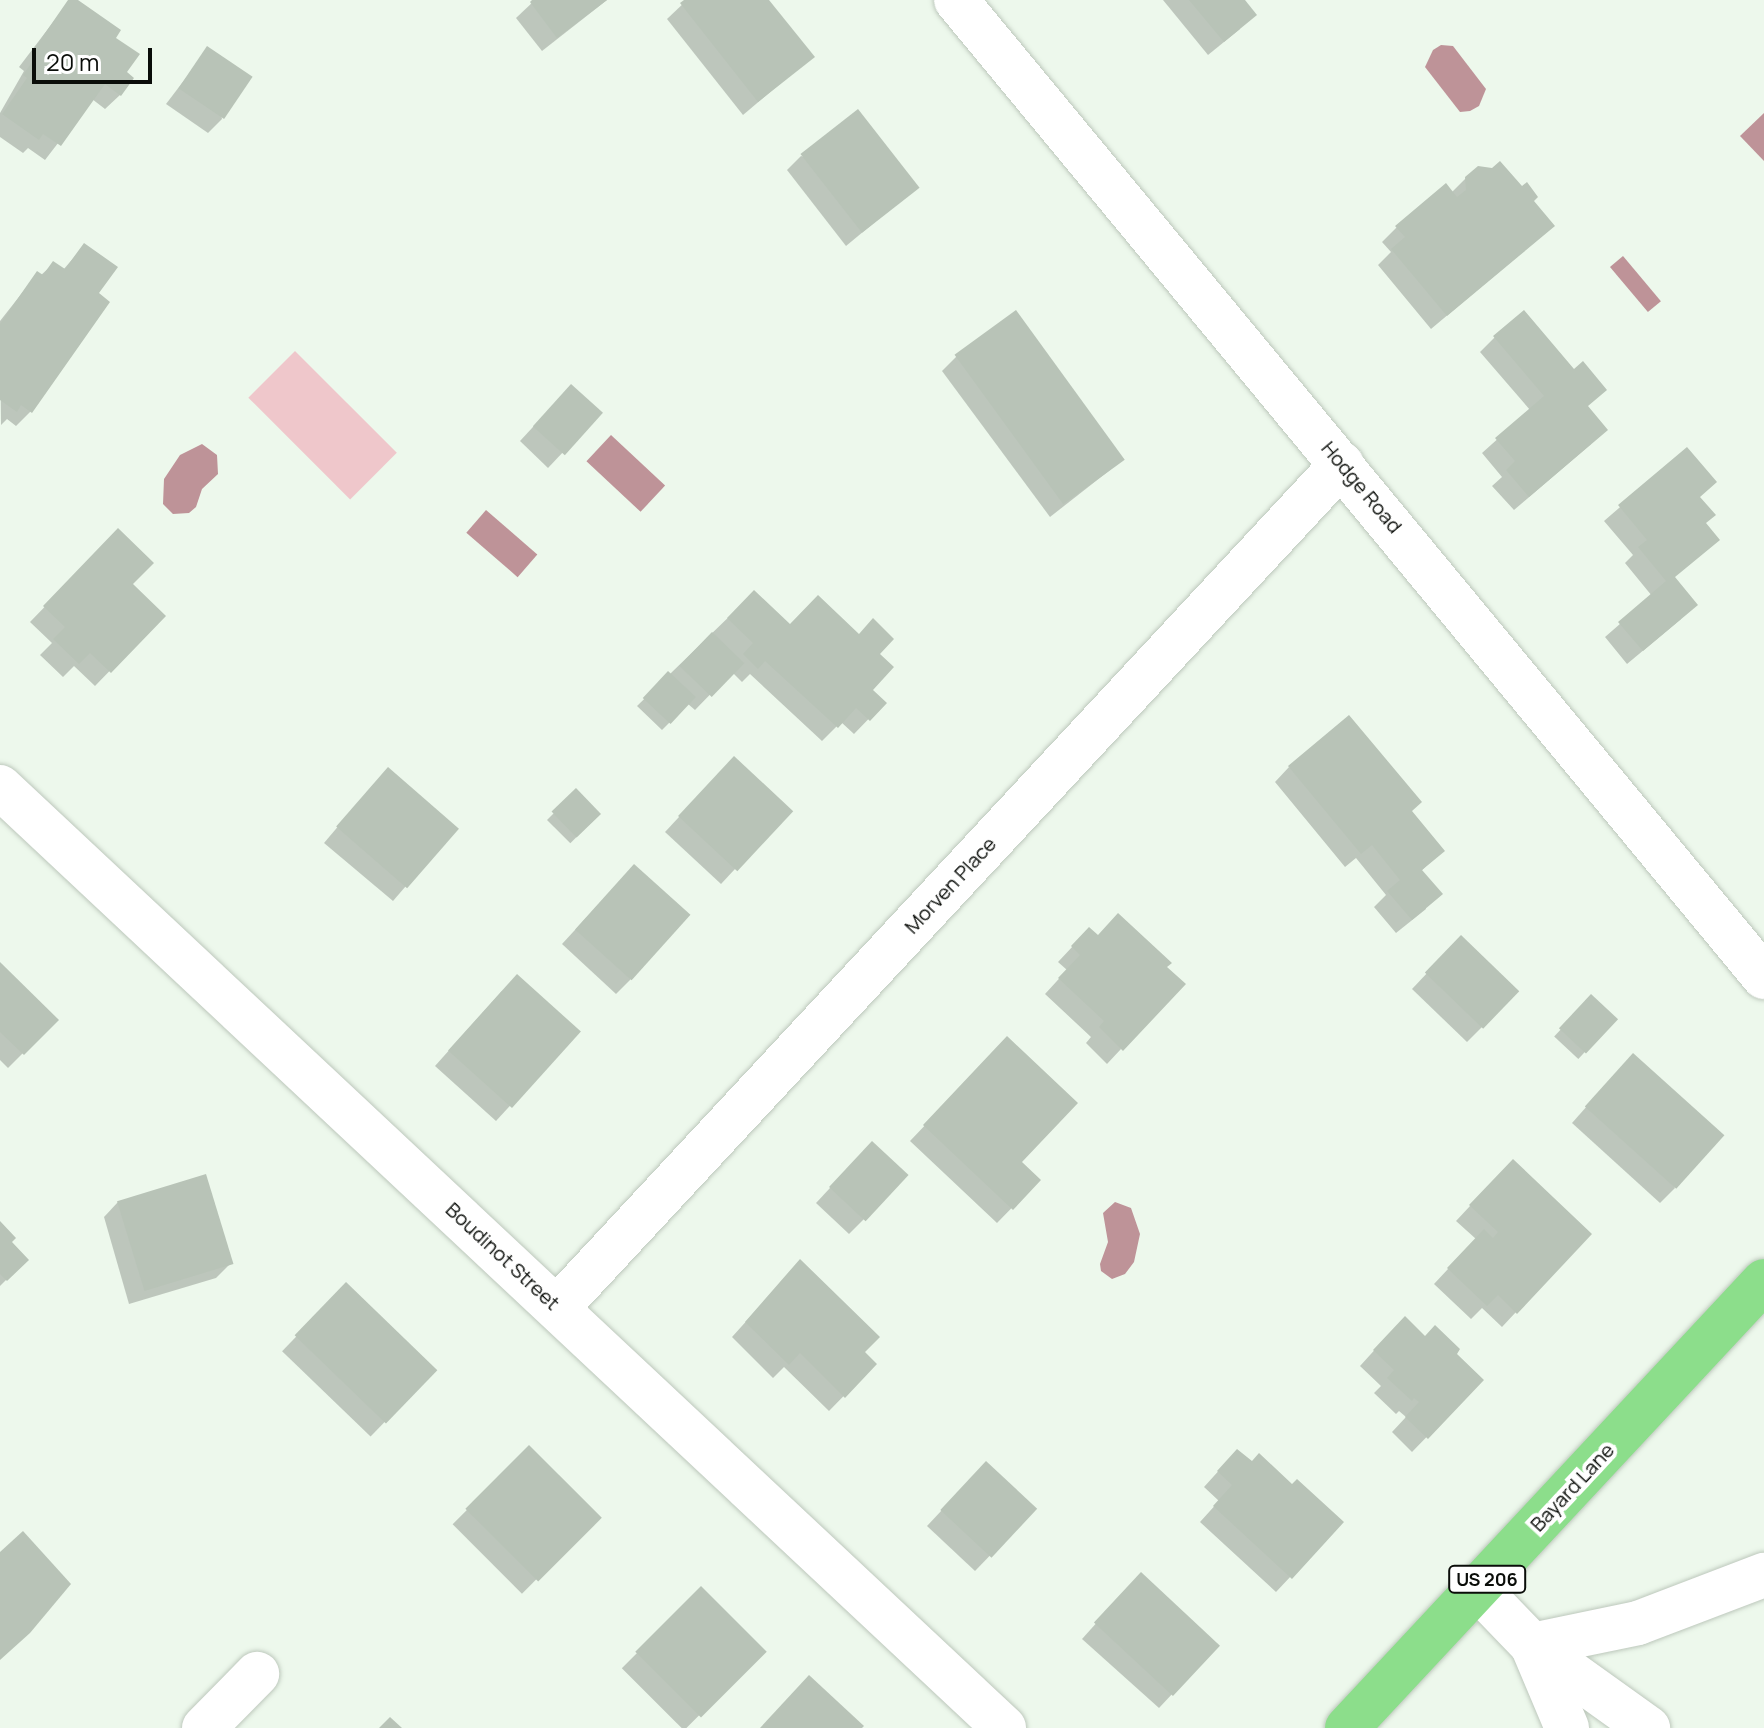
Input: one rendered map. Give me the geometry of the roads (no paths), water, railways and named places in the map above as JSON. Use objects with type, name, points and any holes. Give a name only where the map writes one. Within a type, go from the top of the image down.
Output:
[{"type":"highway","name":"Bayard Lane","points":[[1347,1728],[1763,1284]]},
{"type":"street","name":"Hodge Road","points":[[966,4],[1764,977]]},
{"type":"street","name":"Morven Place","points":[[558,1307],[1342,464]]},
{"type":"street","name":"Boudinot Street","points":[[0,787],[1004,1728]]},
{"type":"street","points":[[1532,1645],[1638,1623],[1764,1575]]},
{"type":"street","points":[[1478,1589],[1532,1645],[1648,1728]]},
{"type":"street","points":[[1532,1645],[1567,1728]]},
{"type":"street","points":[[204,1728],[257,1674]]}]
